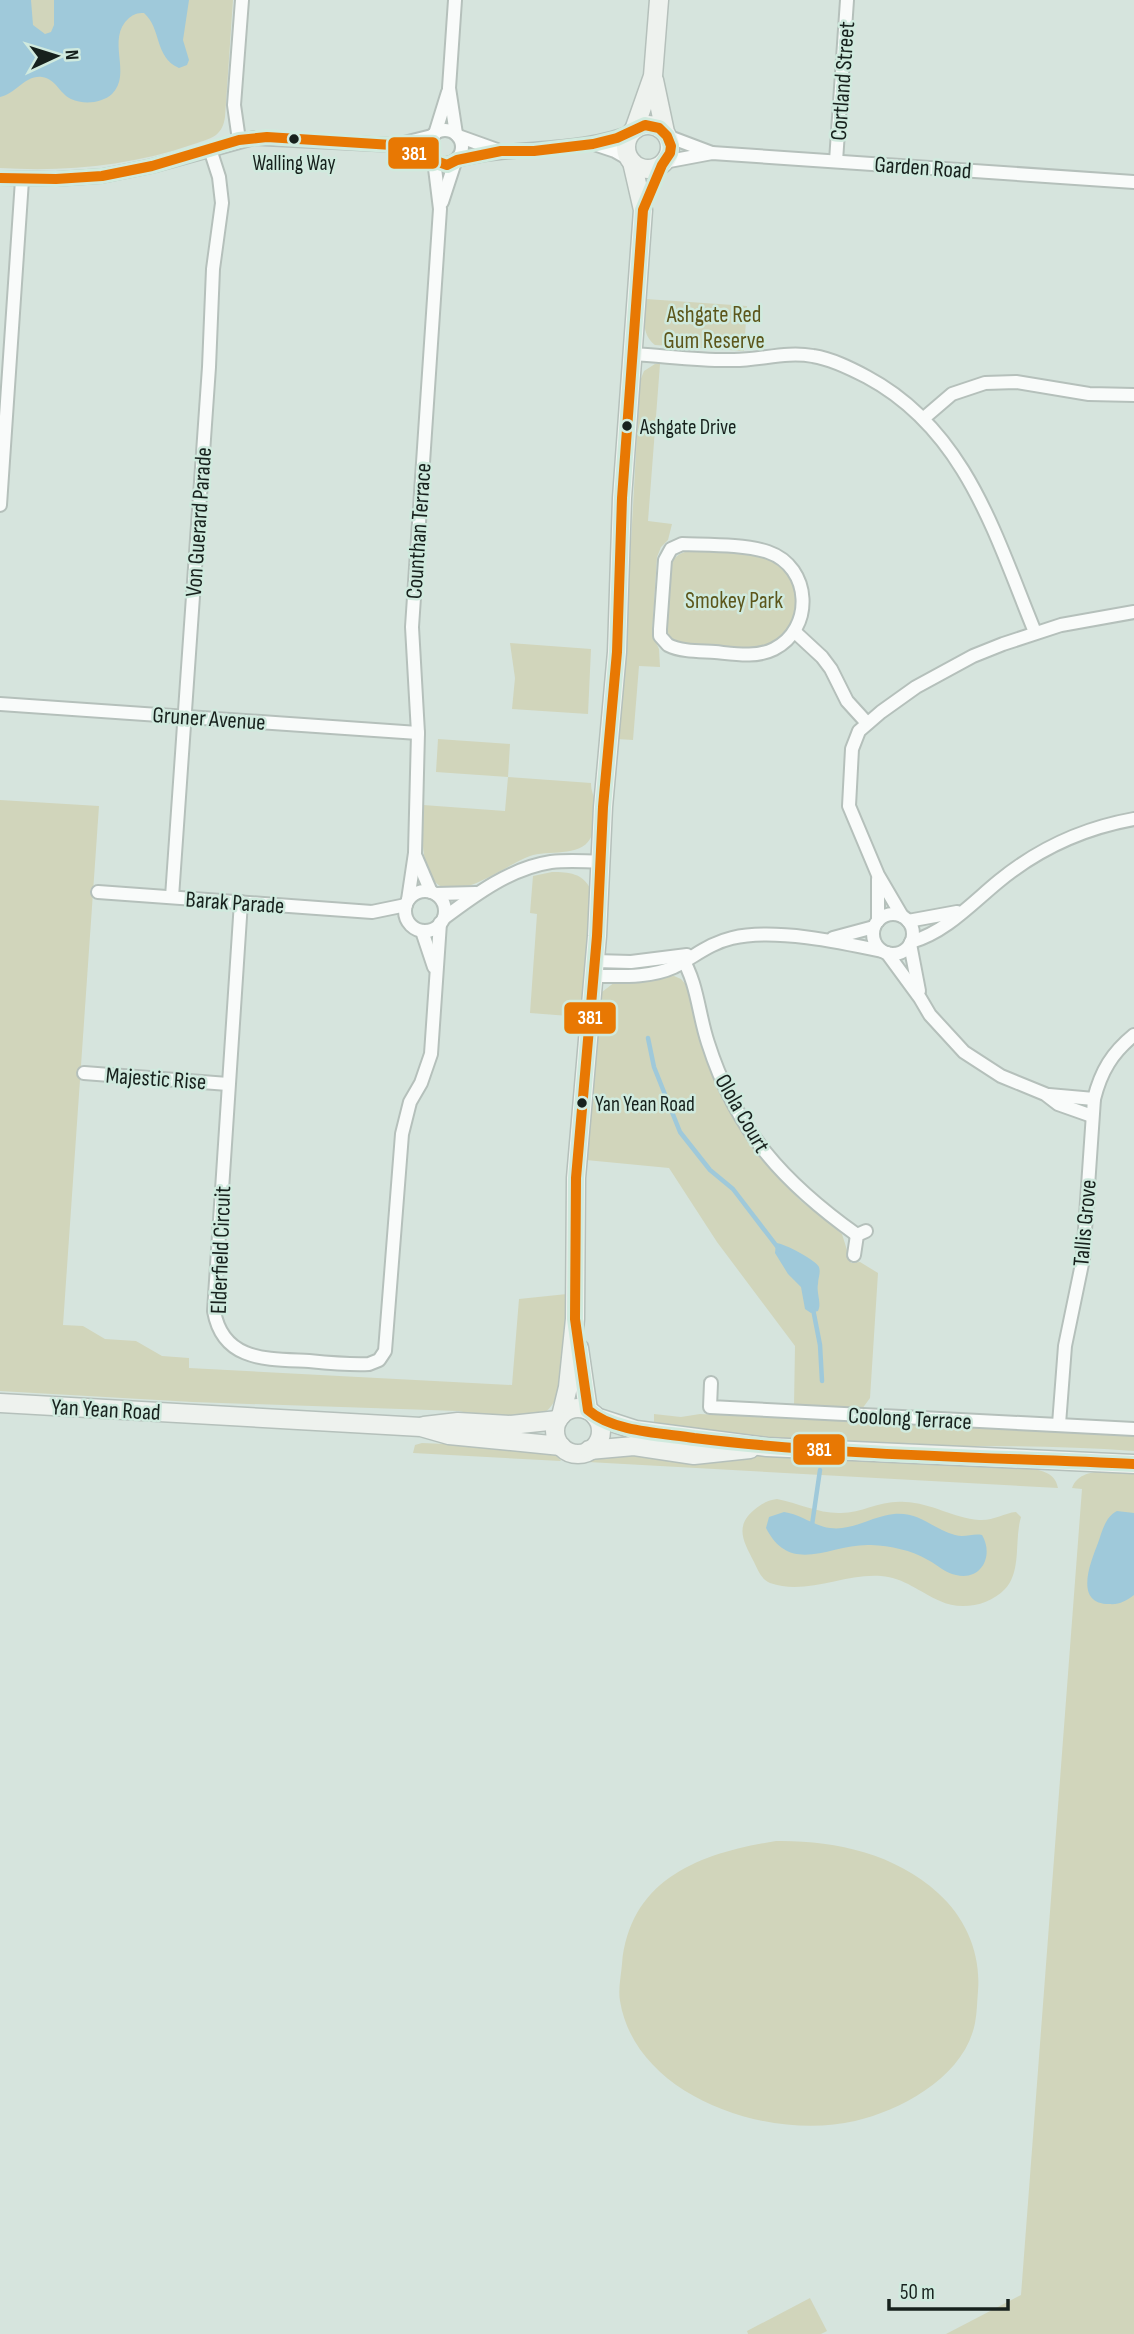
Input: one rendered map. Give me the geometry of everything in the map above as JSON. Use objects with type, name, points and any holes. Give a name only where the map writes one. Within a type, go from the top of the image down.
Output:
[{"type":"street","points":[[239,140],[234,105],[242,0]]},
{"type":"street","points":[[455,0],[449,88],[457,135],[463,147],[456,161]]},
{"type":"street","points":[[659,0],[653,76],[626,145],[643,210],[622,498],[617,652],[606,771],[595,968],[576,1178],[575,1319],[568,1387],[556,1434],[561,1446],[577,1454],[634,1446],[694,1455],[715,1455],[767,1447]]},
{"type":"street","name":"Cortland Street","points":[[836,161],[847,0]]},
{"type":"street","points":[[643,210],[671,146],[653,76]]},
{"type":"street","points":[[432,159],[428,145],[434,135],[449,88]]},
{"type":"street","points":[[0,178],[83,178],[125,172],[239,140],[267,137],[392,145],[444,165],[500,151],[534,151],[593,144],[645,125],[652,125],[666,134]]},
{"type":"street","points":[[392,145],[446,130],[500,151]]},
{"type":"street","name":"Garden Road","points":[[666,134],[712,153]]},
{"type":"street","points":[[593,144],[640,168],[648,170],[663,164]]},
{"type":"street","name":"Von Guerard Parade","points":[[172,897],[209,367],[213,269],[222,203],[219,177],[209,149]]},
{"type":"street","name":"Garden Road","points":[[663,164],[712,153],[1134,182]]},
{"type":"street","name":"Counthan Terrace","points":[[407,903],[415,853],[418,733],[412,627],[440,209],[432,159]]},
{"type":"street","name":"Counthan Terrace","points":[[440,209],[456,161]]},
{"type":"street","points":[[0,505],[22,180]]},
{"type":"street","points":[[633,354],[735,360],[790,354],[811,355],[853,370],[902,399],[925,418],[958,460],[972,485],[1035,632]]},
{"type":"street","points":[[925,418],[952,394],[985,383],[1016,382],[1088,394],[1134,395]]},
{"type":"street","points":[[682,544],[756,550],[781,558],[791,567],[802,590],[804,606],[795,632],[774,650],[761,654],[690,650],[667,645],[660,636],[660,629],[667,553],[682,544]]},
{"type":"street","points":[[920,998],[911,943],[912,929],[878,875],[852,820],[849,807],[852,749],[855,739],[867,723],[916,687],[1003,643],[1085,619],[1134,612]]},
{"type":"street","points":[[795,632],[822,657],[831,669],[846,701],[867,723]]},
{"type":"street","name":"Gruner Avenue","points":[[0,704],[418,733]]},
{"type":"street","points":[[595,968],[686,957],[720,941],[749,935],[830,939],[900,953],[911,943],[945,925],[1013,870],[1047,848],[1098,827],[1134,819]]},
{"type":"street","name":"Counthan Terrace","points":[[415,853],[433,893]]},
{"type":"street","points":[[480,892],[418,892],[407,903],[406,918],[416,928],[429,931],[480,892],[510,876],[538,865],[566,861],[601,862]]},
{"type":"street","points":[[878,875],[874,940],[937,1024],[964,1052],[1001,1076],[1045,1094],[1058,1104],[1092,1116]]},
{"type":"street","name":"Barak Parade","points":[[97,892],[372,912],[416,928]]},
{"type":"street","points":[[433,893],[444,904],[442,920]]},
{"type":"street","name":"Elderfield Circuit","points":[[241,902],[213,1298],[215,1321],[219,1330],[233,1346],[259,1358],[361,1364],[374,1363],[383,1356],[387,1344],[402,1134],[410,1102],[421,1083],[431,1054],[442,920]]},
{"type":"street","name":"Barak Parade","points":[[372,912],[407,903]]},
{"type":"street","points":[[830,939],[876,924],[889,914],[905,919],[961,911]]},
{"type":"street","name":"Elderfield Circuit","points":[[416,928],[437,978]]},
{"type":"street","name":"Olola Court","points":[[686,957],[706,1040],[725,1088],[763,1151],[791,1183],[825,1213],[861,1233],[855,1255]]},
{"type":"street","name":"Tallis Grove","points":[[1059,1424],[1065,1346],[1083,1259],[1094,1099],[1099,1079],[1108,1062],[1134,1035]]},
{"type":"street","name":"Majestic Rise","points":[[84,1073],[228,1084]]},
{"type":"street","points":[[1045,1094],[1094,1099]]},
{"type":"street","points":[[575,1319],[592,1413],[601,1429],[595,1447],[589,1451]]},
{"type":"street","name":"Coolong Terrace","points":[[711,1383],[710,1407],[1134,1429]]},
{"type":"street","name":"Yan Yean Road","points":[[0,1403],[421,1427],[458,1422],[511,1425],[559,1418]]},
{"type":"street","points":[[559,1418],[576,1408],[636,1430],[767,1447],[1134,1464]]},
{"type":"street","name":"Yan Yean Road","points":[[421,1427],[449,1435],[561,1446]]},
{"type":"green space","points":[[0,0],[233,0],[225,117],[221,129],[204,141],[121,163],[48,169],[0,168]]},
{"type":"green space","name":"Ashgate Red Gum Reserve","points":[[646,299],[747,306],[744,351],[655,345],[645,330]]},
{"type":"green space","points":[[660,364],[648,521],[672,524],[668,540],[657,557],[652,634],[659,649],[660,667],[639,666],[633,740],[617,739],[626,632],[640,381],[644,371]]},
{"type":"green space","name":"Smokey Park","points":[[694,551],[756,555],[774,562],[784,570],[791,580],[796,604],[794,616],[780,637],[769,644],[745,648],[686,644],[670,636],[666,622],[666,602],[670,567],[679,554]]},
{"type":"green space","points":[[510,643],[591,649],[588,714],[512,709],[515,678]]},
{"type":"green space","points":[[438,739],[510,744],[508,777],[436,772]]},
{"type":"green space","points":[[508,777],[591,783],[596,816],[590,839],[585,845],[571,851],[530,856],[461,888],[440,886],[433,880],[425,861],[422,837],[423,805],[505,811]]},
{"type":"green space","points":[[0,800],[99,806],[63,1325],[83,1326],[105,1339],[136,1341],[162,1356],[189,1358],[189,1368],[512,1385],[519,1299],[567,1294],[563,1376],[553,1404],[544,1413],[521,1419],[500,1419],[459,1411],[193,1402],[0,1391]]},
{"type":"green space","points":[[564,872],[580,877],[591,890],[582,1017],[530,1013],[537,914],[530,913],[533,876]]},
{"type":"green space","points":[[674,976],[689,988],[704,1053],[713,1078],[734,1119],[760,1158],[801,1201],[842,1234],[851,1263],[860,1262],[878,1273],[870,1398],[862,1409],[794,1406],[795,1346],[717,1242],[669,1168],[586,1160],[602,992],[615,982]]},
{"type":"green space","points":[[654,1414],[1134,1435],[1134,1451],[901,1445],[795,1439],[654,1426]]},
{"type":"green space","points":[[422,1443],[537,1448],[554,1453],[561,1461],[413,1453],[415,1445]]},
{"type":"green space","points":[[606,1453],[771,1456],[1025,1468],[1050,1475],[1058,1488],[588,1462],[593,1457]]},
{"type":"green space","points":[[1101,1471],[1134,1473],[1134,2334],[946,2334],[1021,2295],[1082,1489],[1072,1488],[1080,1477]]},
{"type":"green space","points":[[777,1499],[833,1513],[896,1502],[915,1503],[979,1520],[1016,1512],[1021,1517],[1014,1573],[1005,1589],[998,1595],[983,1603],[965,1606],[948,1604],[890,1577],[867,1576],[797,1587],[770,1583],[762,1577],[757,1568],[744,1541],[743,1529],[744,1522],[754,1510]]},
{"type":"green space","points":[[776,1841],[841,1846],[902,1868],[921,1879],[948,1903],[970,1938],[977,1964],[978,1991],[976,2019],[969,2042],[959,2059],[929,2088],[873,2116],[821,2126],[785,2124],[748,2117],[712,2105],[679,2087],[652,2063],[631,2035],[620,2001],[619,1987],[628,1935],[639,1910],[654,1890],[696,1863],[721,1853]]},
{"type":"green space","points":[[810,2298],[827,2331],[821,2334],[748,2334],[747,2331]]},
{"type":"water","points":[[0,0],[31,0],[33,25],[45,34],[51,32],[54,25],[54,0],[189,0],[183,40],[189,60],[187,65],[179,68],[171,63],[162,50],[150,20],[144,13],[137,14],[122,26],[119,36],[120,77],[118,86],[108,97],[93,102],[76,101],[51,80],[36,77],[0,97]]},
{"type":"water","points":[[776,1243],[800,1253],[819,1267],[818,1311],[811,1313],[805,1309],[801,1287],[788,1274],[775,1253]]},
{"type":"water","points":[[1117,1511],[1134,1513],[1134,1595],[1122,1602],[1109,1604],[1098,1602],[1091,1597],[1087,1580],[1105,1525]]},
{"type":"water","points":[[784,1512],[830,1528],[855,1525],[886,1515],[912,1516],[955,1535],[982,1535],[987,1551],[986,1558],[979,1570],[965,1576],[948,1573],[915,1554],[886,1546],[856,1546],[800,1554],[787,1551],[776,1543],[766,1528],[769,1517]]},
{"type":"waterway","points":[[648,1038],[654,1067],[680,1132],[710,1170],[733,1189],[779,1249]]},
{"type":"waterway","points":[[813,1309],[820,1345],[822,1381]]},
{"type":"waterway","points":[[812,1525],[820,1470]]},
{"type":"transit line","name":"381","points":[[0,178],[102,176],[152,166],[239,140],[267,137],[392,145],[447,165],[457,160],[501,151],[534,151],[593,144],[617,138],[645,125],[659,128],[667,136],[671,146],[670,153],[643,210],[622,498],[617,652],[603,807],[597,936],[576,1178],[575,1319],[588,1410],[611,1423],[638,1430],[749,1444],[859,1452],[1134,1464]]},
{"type":"place","name":"Walling Way","points":[[294,139]]},
{"type":"place","name":"Ashgate Drive","points":[[627,426]]},
{"type":"place","name":"Yan Yean Road","points":[[582,1103]]}]
